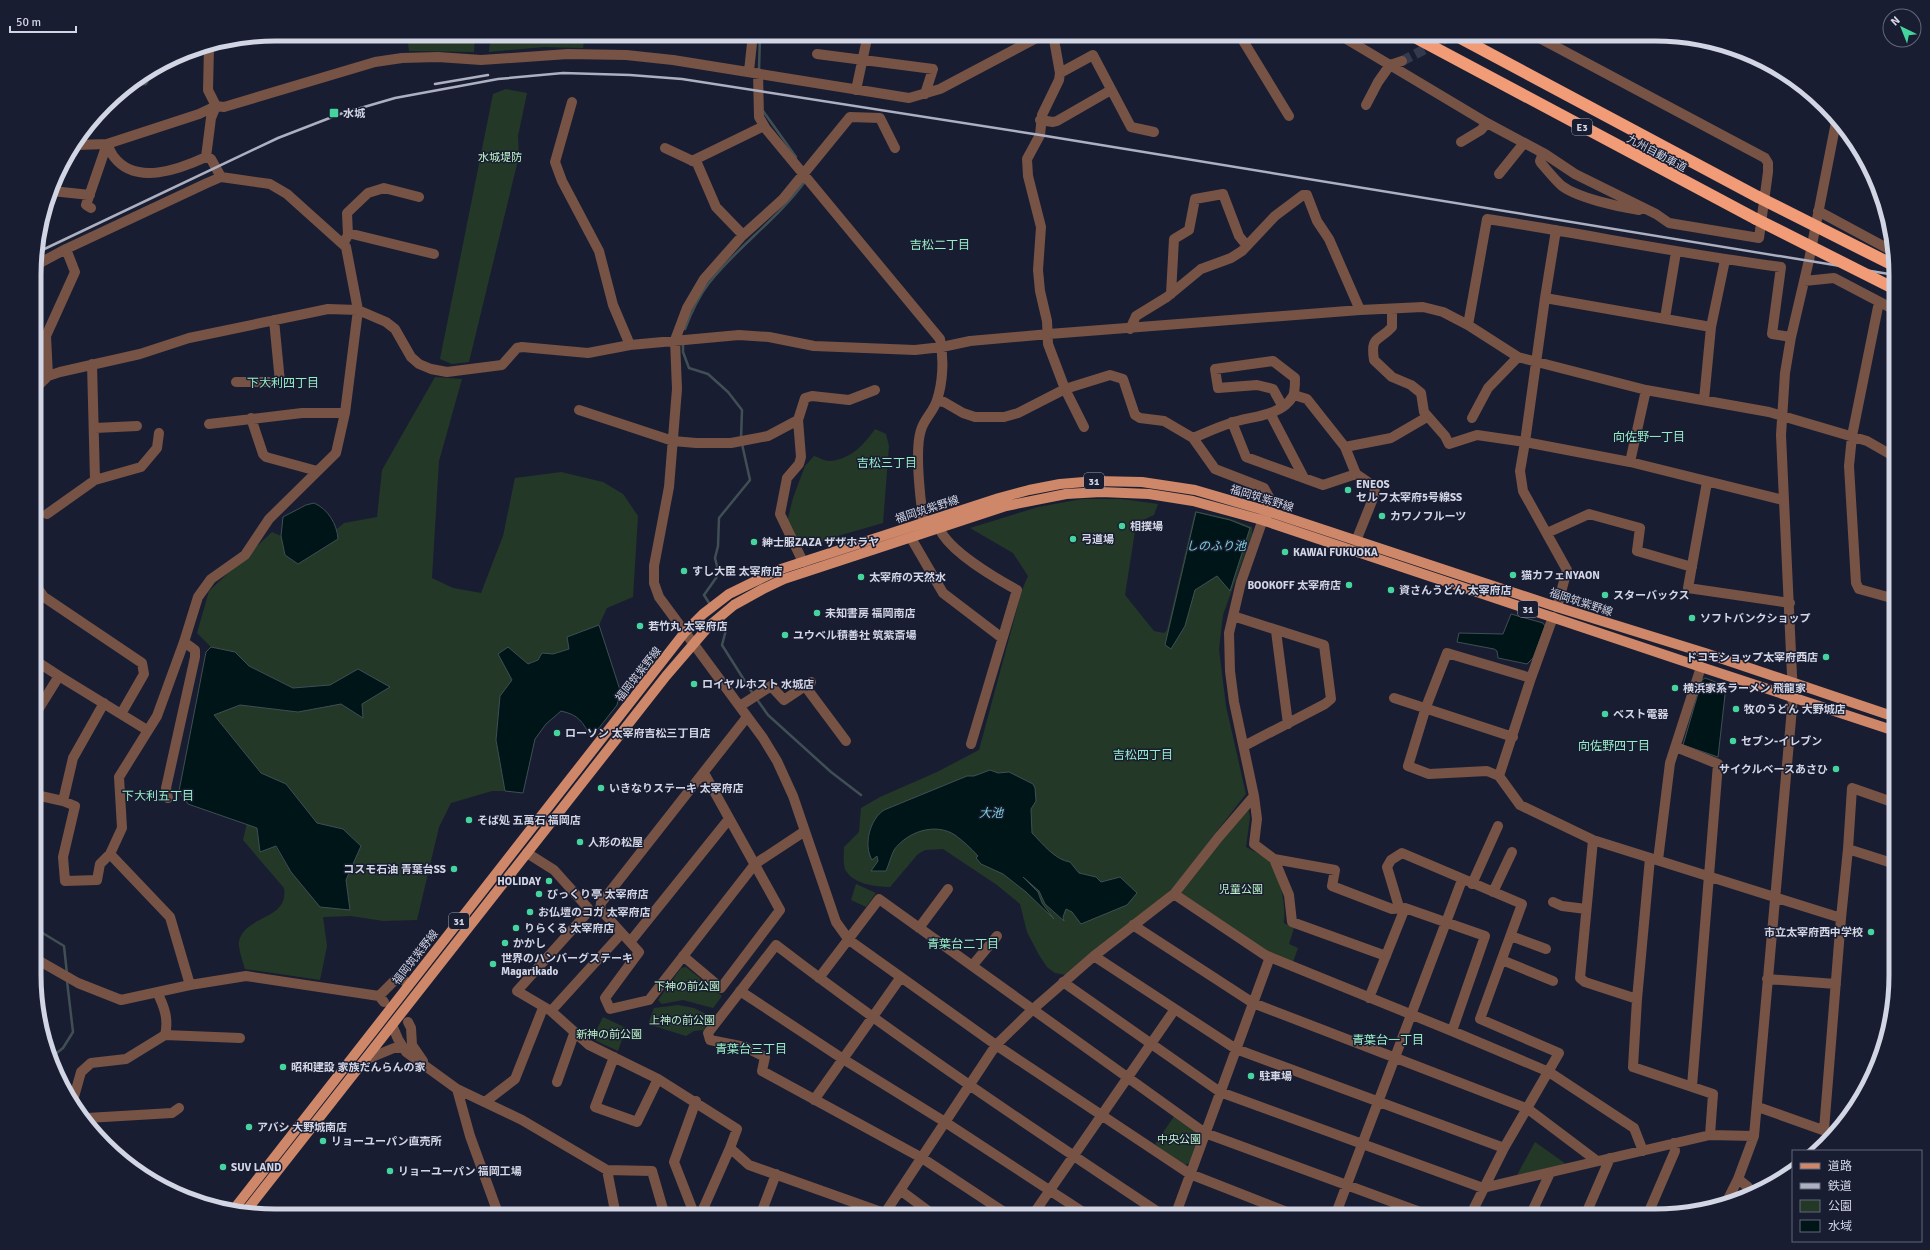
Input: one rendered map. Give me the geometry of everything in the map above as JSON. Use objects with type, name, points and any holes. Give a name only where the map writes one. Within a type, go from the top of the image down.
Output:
[{"type":"highway","name":"九州自動車道","points":[[1422,41],[1756,219],[1889,286]]},
{"type":"highway","name":"九州自動車道","points":[[1466,41],[1758,197],[1888,262]]},
{"type":"main road","name":"福岡筑紫野線","points":[[236,1206],[685,632],[703,614],[729,594],[757,579],[924,522],[1029,490],[1060,484],[1096,481],[1142,482],[1195,490],[1554,617],[1889,729]]},
{"type":"main road","name":"福岡筑紫野線","points":[[249,1207],[527,853],[693,644],[709,626],[734,606],[763,589],[784,580],[1006,506],[1066,494],[1101,492],[1149,494],[1265,515],[1356,541],[1557,607],[1705,653],[1889,716]]},
{"type":"street","points":[[753,41],[757,102],[759,117],[764,126],[802,175],[866,249],[924,322],[938,336],[942,347],[942,378],[937,401],[921,429],[918,453],[926,533]]},
{"type":"street","points":[[856,90],[866,41]]},
{"type":"street","points":[[80,145],[107,144],[199,114],[216,106],[224,107],[375,62],[402,58],[438,57],[481,60],[568,54],[626,55],[673,60],[754,72],[909,98],[940,88],[1031,41]]},
{"type":"street","points":[[1054,41],[1060,73],[1059,80],[1045,106],[1040,120],[1040,135],[1027,159],[1028,176],[1041,227],[1038,270],[1040,291],[1049,334],[1048,344],[1065,389],[1084,428]]},
{"type":"street","points":[[1243,41],[1289,116]]},
{"type":"street","points":[[1350,41],[1487,123],[1543,153],[1574,174],[1644,208],[1669,224],[1759,238],[1768,163],[1765,158],[1545,41]]},
{"type":"street","points":[[206,157],[211,118],[216,106],[208,90],[210,50]]},
{"type":"street","points":[[817,54],[933,69],[925,94]]},
{"type":"street","points":[[1060,73],[1092,55],[1131,127],[1154,132]]},
{"type":"street","points":[[1366,105],[1378,82],[1390,65],[1402,61]]},
{"type":"street","points":[[1040,120],[1053,122],[1057,121],[1111,90]]},
{"type":"street","points":[[572,102],[555,162],[562,181],[599,251],[613,305],[630,345]]},
{"type":"street","points":[[895,148],[880,118],[850,118],[783,200],[744,235],[704,279],[687,308],[675,340],[677,389],[669,487],[654,566],[654,583],[659,597],[764,738],[777,761],[792,796],[836,922],[849,940],[996,1045],[1190,1174],[1280,1209]]},
{"type":"street","points":[[1461,142],[1481,130],[1487,123]]},
{"type":"street","points":[[692,161],[764,126]]},
{"type":"street","points":[[1729,1197],[1738,1179],[1754,1136],[1758,1107],[1767,979],[1793,697],[1790,603],[1783,500],[1781,416],[1785,373],[1791,337],[1804,281],[1835,126]]},
{"type":"street","points":[[1499,174],[1524,143]]},
{"type":"street","points":[[107,144],[115,158],[130,169],[148,172],[175,170],[206,157],[211,159],[221,178]]},
{"type":"street","points":[[91,208],[86,205],[107,144]]},
{"type":"street","points":[[665,148],[697,163],[716,207],[744,235]]},
{"type":"street","points":[[1543,153],[1540,161],[1541,163],[1562,186],[1570,191],[1580,196],[1639,211],[1644,208]]},
{"type":"street","points":[[41,796],[63,801],[75,806],[63,857],[65,881],[97,880],[100,864],[110,854],[122,828],[119,777],[157,716],[184,642],[198,597],[211,579],[245,555],[269,519],[336,453],[345,413],[358,310],[346,247],[287,194],[270,184],[221,178],[66,249],[42,262]]},
{"type":"street","points":[[343,244],[348,233],[347,213],[368,193],[384,188],[419,197]]},
{"type":"street","points":[[56,191],[90,195]]},
{"type":"street","points":[[1171,294],[1174,238],[1189,230],[1195,199],[1223,194],[1240,236],[1247,246]]},
{"type":"street","points":[[1130,329],[1136,316],[1171,294],[1201,269],[1231,258],[1247,246],[1275,216],[1303,195],[1307,195],[1317,221],[1329,239],[1360,310]]},
{"type":"street","points":[[1818,211],[1887,248]]},
{"type":"street","points":[[1468,325],[1487,220],[1556,230],[1725,260],[1781,267],[1772,334],[1791,337]]},
{"type":"street","points":[[1556,230],[1536,361],[1526,442],[1520,471],[1523,492],[1548,533],[1567,570],[1557,607]]},
{"type":"street","points":[[348,233],[434,254]]},
{"type":"street","points":[[48,376],[46,336],[75,272],[66,249]]},
{"type":"street","points":[[1665,318],[1676,252]]},
{"type":"street","points":[[1704,400],[1711,327],[1725,260]]},
{"type":"street","points":[[1804,281],[1834,278],[1889,307]]},
{"type":"street","points":[[1545,298],[1711,327]]},
{"type":"street","points":[[1879,302],[1852,436],[1849,466],[1856,583],[1860,589],[1889,598]]},
{"type":"street","points":[[41,383],[48,376],[92,364],[140,354],[189,338],[328,309],[358,310],[386,322],[395,329],[411,357],[419,364],[431,369],[447,372],[502,365],[518,348],[522,347],[588,353],[630,345],[675,340],[739,336],[769,336],[814,346],[898,350],[942,347],[970,341],[1049,334],[1130,329],[1360,310],[1423,307],[1443,312],[1468,325],[1518,357],[1646,390],[1768,412],[1867,441],[1889,452]]},
{"type":"street","points":[[1392,309],[1392,327],[1385,334],[1376,338],[1373,344],[1374,360],[1392,377],[1412,385],[1421,393],[1422,408],[1427,417],[1445,436],[1449,444],[1477,435],[1526,442],[1630,462],[1783,500]]},
{"type":"street","points":[[236,382],[280,382],[274,320]]},
{"type":"street","points":[[1472,418],[1488,388],[1518,357]]},
{"type":"street","points":[[1193,438],[1232,422],[1270,413],[1283,407],[1294,395],[1295,378],[1274,361],[1215,369],[1218,388],[1257,385],[1273,389],[1283,407]]},
{"type":"street","points":[[92,364],[95,428],[95,480]]},
{"type":"street","points":[[937,401],[944,402],[963,413],[975,417],[1004,417],[1018,413],[1065,389],[1110,375],[1123,379],[1135,415],[1140,418],[1164,421],[1193,438],[1215,469],[1264,488],[1270,499],[1240,582],[1229,633],[1230,671],[1257,819],[1254,844],[1274,859],[1335,870],[1332,886],[1392,909],[1402,908],[1485,936],[1452,1031]]},
{"type":"street","points":[[804,562],[780,514],[787,478],[799,464],[801,457],[798,420],[805,398],[812,396],[849,400],[875,390]]},
{"type":"street","points":[[1630,462],[1646,390]]},
{"type":"street","points":[[1294,395],[1307,399],[1345,447],[1356,474],[1375,487],[1374,496],[1356,541]]},
{"type":"street","points":[[579,410],[673,441],[731,443],[768,436],[798,420]]},
{"type":"street","points":[[209,424],[302,413],[345,413]]},
{"type":"street","points":[[1270,413],[1304,478]]},
{"type":"street","points":[[1345,447],[1392,438],[1427,417]]},
{"type":"street","points":[[251,418],[263,454],[266,457],[317,471]]},
{"type":"street","points":[[1232,422],[1246,458],[1323,485],[1356,474]]},
{"type":"street","points":[[95,428],[137,426]]},
{"type":"street","points":[[47,514],[95,480],[141,467],[157,448],[159,433]]},
{"type":"street","points":[[1707,482],[1688,588],[1790,603]]},
{"type":"street","points":[[1548,533],[1589,514],[1640,528],[1637,551],[1692,567]]},
{"type":"street","points":[[939,528],[952,547],[998,580],[1017,590],[971,744]]},
{"type":"street","points":[[910,538],[943,593],[1002,638]]},
{"type":"street","points":[[41,593],[44,597],[142,663],[144,674],[122,714]]},
{"type":"street","points":[[1233,616],[1324,645],[1331,699],[1325,704],[1288,724],[1244,746]]},
{"type":"street","points":[[1499,776],[1513,737],[1531,678],[1554,617]]},
{"type":"street","points":[[1276,630],[1288,724]]},
{"type":"street","points":[[168,798],[166,788],[195,657],[195,650],[184,642]]},
{"type":"street","points":[[1531,678],[1448,653],[1426,708],[1408,766],[1429,774],[1487,771],[1499,776],[1520,805],[1593,840],[1841,918]]},
{"type":"street","points":[[41,664],[147,730]]},
{"type":"street","points":[[1701,667],[1670,763],[1654,859],[1637,999],[1632,1067],[1713,1094],[1710,1135]]},
{"type":"street","points":[[41,705],[59,676]]},
{"type":"street","points":[[740,706],[771,686],[784,700],[808,684],[846,741]]},
{"type":"street","points":[[1394,698],[1513,737]]},
{"type":"street","points":[[63,801],[74,758],[104,703]]},
{"type":"street","points":[[747,716],[601,904],[600,909],[621,934],[639,952],[606,998],[610,1008],[649,1000],[755,864],[804,831]]},
{"type":"street","points":[[1676,747],[1718,764],[1692,1086]]},
{"type":"street","points":[[683,956],[721,988],[780,910],[704,773]]},
{"type":"street","points":[[1824,1130],[1852,788],[1889,801]]},
{"type":"street","points":[[887,1209],[996,1045],[1063,982],[1174,894],[1218,838],[1254,796]]},
{"type":"street","points":[[630,942],[729,818]]},
{"type":"street","points":[[1472,884],[1498,826]]},
{"type":"street","points":[[1593,840],[1580,978],[1585,982],[1637,999]]},
{"type":"street","points":[[1848,849],[1889,862]]},
{"type":"street","points":[[1493,892],[1512,852]]},
{"type":"street","points":[[527,853],[554,870],[588,908],[588,912],[517,991],[547,1009],[574,1034],[589,1045],[658,1079],[737,1129],[703,1209]]},
{"type":"street","points":[[1369,998],[1386,956],[1402,908],[1387,867],[1391,860],[1402,853],[1462,880],[1522,904],[1480,1019],[1559,1053],[1528,1109],[1504,1148],[1473,1209]]},
{"type":"street","points":[[110,854],[170,917],[190,985]]},
{"type":"street","points":[[1274,859],[1289,895],[1292,922],[1386,956]]},
{"type":"street","points":[[1338,1209],[1462,880]]},
{"type":"street","points":[[920,928],[948,889]]},
{"type":"street","points":[[1174,894],[1270,957],[1549,1072],[1634,1128],[1643,1151]]},
{"type":"street","points":[[819,978],[879,899],[1205,1133],[1412,1209]]},
{"type":"street","points":[[1553,902],[1562,906],[1586,909]]},
{"type":"street","points":[[1133,925],[1252,1003],[1528,1109],[1597,1161]]},
{"type":"street","points":[[485,1102],[515,1079],[547,1009],[621,934]]},
{"type":"street","points":[[972,966],[997,936]]},
{"type":"street","points":[[1511,936],[1546,949]]},
{"type":"street","points":[[999,1209],[922,1158],[762,1071],[765,1057],[745,1047],[710,1040],[708,1033],[776,945],[819,978],[970,1084],[1154,1209]]},
{"type":"street","points":[[1094,956],[1236,1049],[1504,1148]]},
{"type":"street","points":[[1178,1209],[1270,957]]},
{"type":"street","points":[[1502,960],[1554,981]]},
{"type":"street","points":[[41,963],[78,983],[121,1000],[190,985],[246,976],[381,999],[395,980],[400,978],[409,984]]},
{"type":"street","points":[[814,1100],[901,977]]},
{"type":"street","points":[[1767,979],[1836,984]]},
{"type":"street","points":[[1063,982],[1220,1092],[1483,1188],[1710,1135],[1754,1136]]},
{"type":"street","points":[[740,990],[843,1059],[946,1122],[1078,1209]]},
{"type":"street","points":[[157,992],[163,1005],[168,1025],[165,1035]]},
{"type":"street","points":[[1037,1209],[1175,1009]]},
{"type":"street","points":[[408,1022],[412,1028],[412,1045],[432,1072]]},
{"type":"street","points":[[392,1024],[402,1048],[432,1072],[457,1089],[522,1120],[607,1170],[652,1171],[663,1209]]},
{"type":"street","points":[[557,1082],[574,1034]]},
{"type":"street","points":[[74,1096],[81,1072],[91,1063],[126,1059],[165,1035],[240,1038]]},
{"type":"street","points":[[365,1060],[394,1048],[402,1048]]},
{"type":"street","points":[[614,1057],[595,1107],[638,1122],[658,1079]]},
{"type":"street","points":[[457,1089],[470,1136],[496,1209]]},
{"type":"street","points":[[692,1209],[674,1162],[696,1102]]},
{"type":"street","points":[[1758,1107],[1829,1132]]},
{"type":"street","points":[[88,1116],[172,1113],[179,1108]]},
{"type":"street","points":[[1650,1209],[1675,1151],[1674,1143]]},
{"type":"street","points":[[730,1148],[749,1165],[870,1209]]},
{"type":"street","points":[[1588,1209],[1610,1158]]},
{"type":"street","points":[[607,1170],[615,1209]]},
{"type":"street","points":[[1533,1209],[1550,1173]]},
{"type":"street","points":[[763,1209],[776,1174]]},
{"type":"street","points":[[1738,1179],[1748,1187],[1749,1189]]},
{"type":"street","points":[[900,1190],[925,1209]]},
{"type":"green space","points":[[408,41],[475,41],[474,52],[409,51]]},
{"type":"green space","points":[[490,41],[584,41],[583,48],[544,47],[489,52]]},
{"type":"green space","name":"水城堤防","points":[[506,89],[527,93],[518,136],[519,156],[469,362],[452,364],[440,359],[493,94]]},
{"type":"green space","points":[[435,377],[462,379],[439,461],[432,578],[453,588],[481,593],[503,536],[515,478],[561,472],[603,482],[623,494],[638,516],[633,597],[607,608],[599,625],[567,637],[570,649],[553,654],[542,653],[538,660],[528,664],[508,647],[512,681],[500,696],[496,740],[505,791],[492,791],[451,803],[439,827],[417,920],[383,921],[351,916],[323,917],[327,946],[320,980],[245,969],[239,944],[243,932],[250,926],[274,912],[284,899],[284,888],[243,840],[247,823],[257,828],[260,852],[275,846],[291,872],[350,910],[346,880],[361,846],[343,829],[317,823],[286,784],[261,773],[214,715],[240,705],[298,712],[341,704],[363,718],[362,704],[390,687],[358,669],[330,685],[293,688],[249,666],[235,652],[211,647],[197,633],[209,591],[272,532],[281,536],[285,555],[298,564],[338,539],[337,529],[344,523],[377,517],[382,470]]},
{"type":"green space","points":[[875,429],[886,434],[889,446],[883,523],[827,539],[817,546],[807,547],[790,531],[787,522],[793,498],[805,466],[814,456],[829,461],[844,458],[850,455],[866,441]]},
{"type":"green space","points":[[1082,499],[1122,499],[1158,504],[1154,515],[1141,521],[1135,531],[1125,595],[1154,631],[1164,633],[1167,630],[1195,511],[1231,519],[1252,527],[1252,534],[1223,615],[1219,649],[1226,706],[1246,794],[1172,889],[1132,924],[1066,975],[1055,973],[1047,967],[1039,955],[1027,932],[1020,904],[997,885],[943,849],[925,850],[918,854],[890,887],[865,884],[848,874],[845,869],[844,847],[859,832],[861,808],[880,797],[937,772],[979,750],[1022,590],[1028,576],[1013,553],[970,528],[1038,507]]},
{"type":"green space","name":"児童公園","points":[[1248,807],[1250,817],[1246,847],[1272,861],[1282,892],[1284,923],[1294,928],[1289,944],[1298,948],[1293,962],[1267,953],[1178,893]]},
{"type":"green space","points":[[856,884],[876,893],[866,907],[851,900]]},
{"type":"green space","name":"下神の前公園","points":[[686,967],[722,996],[713,1008],[683,1000],[662,1004],[658,1000],[681,968]]},
{"type":"green space","name":"上神の前公園","points":[[678,1005],[694,1008],[712,1017],[704,1030],[694,1031],[686,1036],[648,1024],[654,1008]]},
{"type":"green space","name":"新神の前公園","points":[[603,1017],[626,1028],[618,1051],[592,1039]]},
{"type":"green space","name":"中央公園","points":[[1175,1115],[1198,1132],[1199,1135],[1191,1162],[1183,1166],[1155,1144]]},
{"type":"green space","points":[[1535,1142],[1566,1164],[1517,1175]]},
{"type":"water","points":[[314,503],[324,509],[331,518],[336,528],[338,539],[298,564],[285,555],[281,536],[283,517],[306,505]]},
{"type":"water","name":"しのふり池","points":[[1196,512],[1230,520],[1250,528],[1230,591],[1217,576],[1195,590],[1185,626],[1171,649],[1165,645]]},
{"type":"water","points":[[1511,614],[1543,623],[1545,626],[1533,658],[1527,664],[1498,658],[1497,651],[1494,649],[1457,642],[1459,633],[1503,634]]},
{"type":"water","points":[[599,625],[620,690],[617,705],[591,738],[580,720],[561,711],[546,724],[535,739],[523,793],[505,791],[496,740],[500,696],[512,680],[498,654],[508,647],[528,664],[538,660],[542,653],[553,654],[569,649],[567,637]]},
{"type":"water","points":[[211,647],[235,652],[249,666],[293,688],[330,685],[358,669],[390,687],[362,704],[363,718],[341,704],[298,712],[240,705],[214,715],[261,773],[286,784],[317,823],[343,829],[361,846],[346,880],[350,910],[320,907],[291,872],[276,846],[260,852],[257,828],[188,804],[179,791],[206,652]]},
{"type":"water","points":[[1705,678],[1726,686],[1718,757],[1683,745],[1702,680]]},
{"type":"water","name":"大池","points":[[990,770],[998,773],[1009,772],[1033,784],[1035,788],[1036,801],[1031,809],[1032,833],[1054,855],[1064,861],[1070,862],[1079,873],[1096,877],[1101,882],[1120,877],[1137,893],[1127,905],[1081,924],[1072,912],[1066,909],[1063,917],[1064,921],[1045,904],[1039,891],[1023,877],[1038,892],[1042,903],[1054,919],[1026,892],[1003,874],[981,864],[976,858],[978,856],[958,837],[947,831],[939,829],[922,831],[906,838],[894,850],[886,871],[871,871],[878,861],[877,856],[872,860],[869,854],[868,840],[869,833],[879,814],[884,810],[967,776],[974,776]]},
{"type":"waterway","points":[[759,70],[760,41]]},
{"type":"waterway","points":[[139,84],[146,84],[150,77]]},
{"type":"waterway","points":[[763,111],[796,157]]},
{"type":"waterway","points":[[685,329],[702,293],[709,283],[732,257],[771,220],[806,180]]},
{"type":"waterway","points":[[683,343],[683,352],[689,368],[708,374],[728,392],[742,410],[741,439]]},
{"type":"waterway","points":[[711,606],[704,595],[716,578],[718,570],[715,558],[718,546],[719,518],[750,480],[742,444]]},
{"type":"waterway","points":[[720,620],[726,630],[722,645],[753,694]]},
{"type":"waterway","points":[[756,698],[768,715],[831,772],[861,795]]},
{"type":"waterway","points":[[41,932],[64,946],[67,974]]},
{"type":"waterway","points":[[55,1055],[63,1048],[73,1032],[67,981]]},
{"type":"tunnel","points":[[1402,61],[1441,41]]},
{"type":"railway","points":[[43,250],[278,138],[340,114],[395,98],[498,79],[563,73],[630,75],[682,79],[1040,135],[1889,274]]},
{"type":"railway","points":[[435,84],[488,75]]},
{"type":"place","name":"水城","points":[[334,113]]},
{"type":"place","name":"ENEOS セルフ太宰府5号線SS","points":[[1348,490]]},
{"type":"place","name":"カワノフルーツ","points":[[1382,516]]},
{"type":"place","name":"相撲場","points":[[1122,526]]},
{"type":"place","name":"弓道場","points":[[1073,539]]},
{"type":"place","name":"紳士服ZAZA ザザホラヤ","points":[[754,542]]},
{"type":"place","name":"KAWAI FUKUOKA","points":[[1285,552]]},
{"type":"place","name":"すし大臣 太宰府店","points":[[684,571]]},
{"type":"place","name":"猫カフェNYAON","points":[[1513,575]]},
{"type":"place","name":"太宰府の天然水","points":[[861,577]]},
{"type":"place","name":"BOOKOFF 太宰府店","points":[[1349,585]]},
{"type":"place","name":"資さんうどん 太宰府店","points":[[1391,590]]},
{"type":"place","name":"スターバックス","points":[[1605,595]]},
{"type":"place","name":"未知書房 福岡南店","points":[[817,613]]},
{"type":"place","name":"ソフトバンクショップ","points":[[1692,618]]},
{"type":"place","name":"若竹丸 太宰府店","points":[[640,626]]},
{"type":"place","name":"ユウベル積善社 筑紫斎場","points":[[785,635]]},
{"type":"place","name":"ドコモショップ太宰府西店","points":[[1826,657]]},
{"type":"place","name":"ロイヤルホスト 水城店","points":[[694,684]]},
{"type":"place","name":"横浜家系ラーメン 飛龍家","points":[[1675,688]]},
{"type":"place","name":"牧のうどん 大野城店","points":[[1736,709]]},
{"type":"place","name":"ベスト電器","points":[[1605,714]]},
{"type":"place","name":"ローソン 太宰府吉松三丁目店","points":[[557,733]]},
{"type":"place","name":"セブン-イレブン","points":[[1733,741]]},
{"type":"place","name":"サイクルベースあさひ","points":[[1836,769]]},
{"type":"place","name":"いきなりステーキ 太宰府店","points":[[601,788]]},
{"type":"place","name":"そば処 五萬石 福岡店","points":[[469,820]]},
{"type":"place","name":"人形の松屋","points":[[580,842]]},
{"type":"place","name":"コスモ石油 青葉台SS","points":[[454,869]]},
{"type":"place","name":"HOLIDAY","points":[[549,881]]},
{"type":"place","name":"びっくり亭 太宰府店","points":[[539,894]]},
{"type":"place","name":"お仏壇のコガ 太宰府店","points":[[530,912]]},
{"type":"place","name":"りらくる 太宰府店","points":[[516,928]]},
{"type":"place","name":"市立太宰府西中学校","points":[[1871,932]]},
{"type":"place","name":"かかし","points":[[505,943]]},
{"type":"place","name":"世界のハンバーグステーキ Magarikado","points":[[493,964]]},
{"type":"place","name":"昭和建設 家族だんらんの家","points":[[283,1067]]},
{"type":"place","name":"駐車場","points":[[1251,1076]]},
{"type":"place","name":"アバシ 大野城南店","points":[[249,1127]]},
{"type":"place","name":"リョーユーパン直売所","points":[[323,1141]]},
{"type":"place","name":"SUV LAND","points":[[223,1167]]},
{"type":"place","name":"リョーユーパン 福岡工場","points":[[390,1171]]},
{"type":"district","name":"吉松二丁目","points":[[940,245]]},
{"type":"district","name":"下大利四丁目","points":[[283,383]]},
{"type":"district","name":"向佐野一丁目","points":[[1649,437]]},
{"type":"district","name":"吉松三丁目","points":[[887,463]]},
{"type":"district","name":"向佐野四丁目","points":[[1614,746]]},
{"type":"district","name":"吉松四丁目","points":[[1143,755]]},
{"type":"district","name":"下大利五丁目","points":[[158,796]]},
{"type":"district","name":"青葉台二丁目","points":[[963,944]]},
{"type":"district","name":"青葉台一丁目","points":[[1388,1040]]},
{"type":"district","name":"青葉台三丁目","points":[[751,1049]]}]
